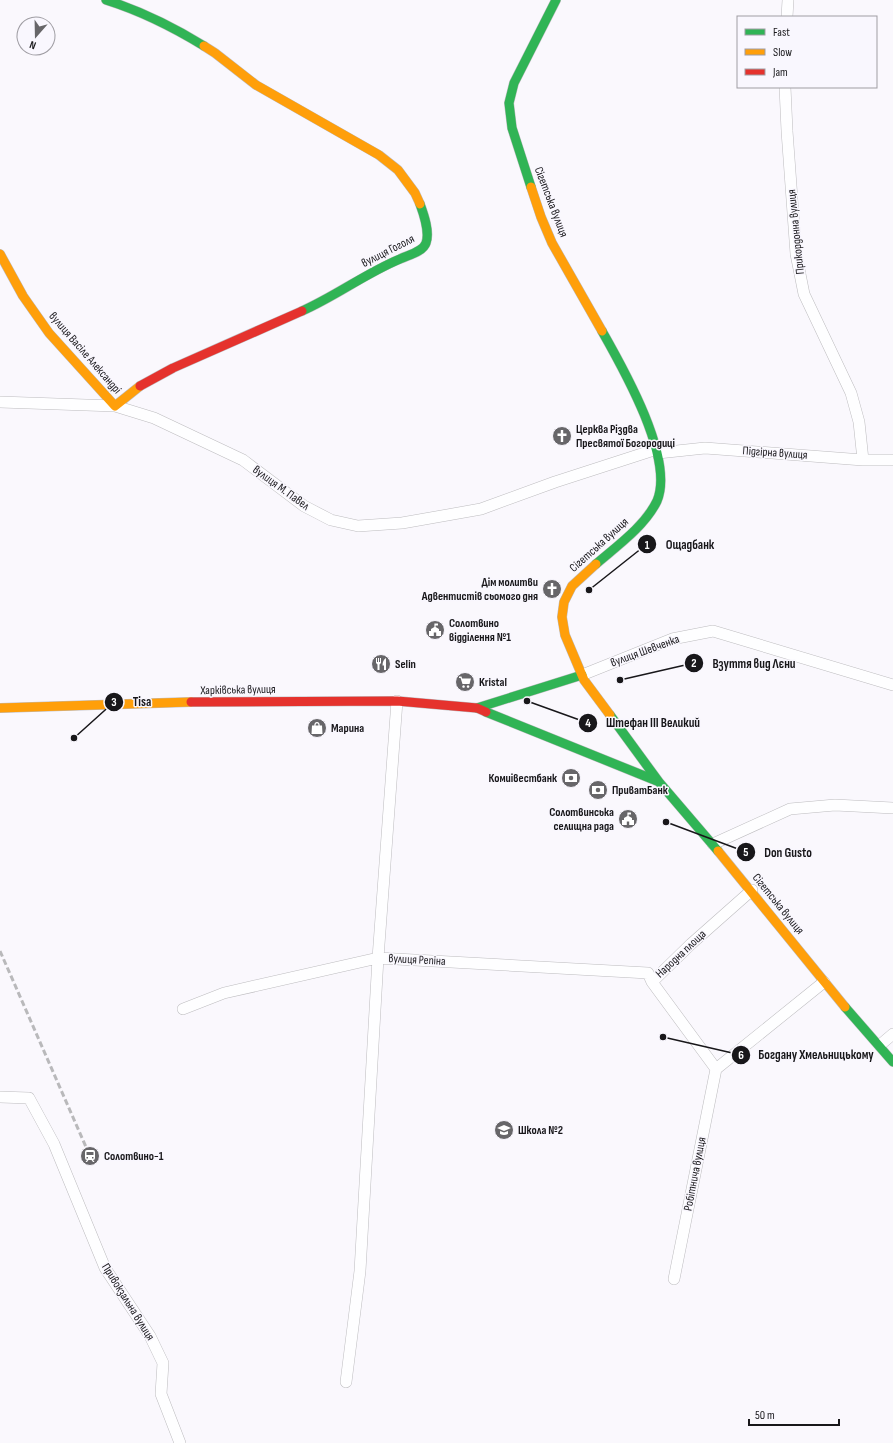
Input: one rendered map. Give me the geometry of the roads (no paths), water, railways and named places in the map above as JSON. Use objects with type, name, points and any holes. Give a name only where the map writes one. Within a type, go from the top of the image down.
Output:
[{"type":"street","name":"вулиця Гоголя","points":[[106,0],[119,4],[174,28],[215,54],[256,85],[379,155],[398,170],[415,193],[424,215],[427,235],[426,244],[421,250],[392,262],[306,309],[166,372],[138,387],[115,406]]},
{"type":"street","name":"Сігетська вулиця","points":[[556,0],[514,83],[509,103],[512,128],[541,217],[552,242],[616,355],[642,409],[658,451],[661,484],[657,500],[645,520],[572,586],[564,602],[562,617],[565,635],[584,680],[659,782],[752,890],[824,982],[880,1045],[893,1062]]},
{"type":"street","points":[[786,16],[788,0]]},
{"type":"street","name":"Прикордонна вулиця","points":[[785,88],[796,254],[804,294],[850,394],[859,422],[863,460]]},
{"type":"street","name":"вулиця Васіле Александрі","points":[[0,254],[23,296],[49,333],[115,406]]},
{"type":"street","name":"вулиця М. Павел","points":[[0,402],[115,406],[154,418],[243,460],[304,506],[331,520],[358,526],[402,522],[481,509],[555,482],[658,451]]},
{"type":"street","name":"Підгірна вулиця","points":[[658,451],[705,448],[863,460],[893,460]]},
{"type":"street","name":"вулиця Шевченка","points":[[582,675],[672,639],[713,631],[893,685]]},
{"type":"street","name":"Харківська вулиця","points":[[476,708],[582,675]]},
{"type":"street","name":"Харківська вулиця","points":[[0,708],[231,701],[398,701],[476,708],[659,782]]},
{"type":"street","points":[[346,1382],[360,1271],[378,958],[398,701]]},
{"type":"street","points":[[713,844],[790,809],[835,804],[893,808]]},
{"type":"street","name":"Народна площа","points":[[716,1069],[652,982],[691,944],[752,890]]},
{"type":"street","name":"вулиця Репіна","points":[[183,1009],[224,993],[378,958],[648,973],[652,982]]},
{"type":"street","points":[[716,1069],[824,982]]},
{"type":"street","points":[[880,1045],[893,1034]]},
{"type":"street","name":"Робітнича вулиця","points":[[674,1279],[716,1069]]},
{"type":"street","name":"Привокзальна вулиця","points":[[0,1097],[29,1098],[54,1144],[105,1268],[150,1336],[163,1363],[161,1394],[180,1443]]},
{"type":"railway","points":[[0,951],[90,1156]]},
{"type":"place","name":"Церква Різдва Пресвятої Богородиці","points":[[562,436]]},
{"type":"place","name":"Дім молитви Адвентистів сьомого дня","points":[[552,589]]},
{"type":"place","name":"Ощадбанк","points":[[589,590]]},
{"type":"place","name":"Солотвино відділення №1","points":[[435,630]]},
{"type":"place","name":"Selin","points":[[381,664]]},
{"type":"place","name":"Взуття вид Лєни","points":[[620,680]]},
{"type":"place","name":"Kristal","points":[[465,682]]},
{"type":"place","name":"Штефан III Великий","points":[[527,701]]},
{"type":"place","name":"Марина","points":[[317,728]]},
{"type":"place","name":"Tisa","points":[[74,738]]},
{"type":"place","name":"Комиівестбанк","points":[[571,778]]},
{"type":"place","name":"ПриватБанк","points":[[598,790]]},
{"type":"place","name":"Солотвинська селищна рада","points":[[628,819]]},
{"type":"place","name":"Don Gusto","points":[[666,822]]},
{"type":"place","name":"Богдану Хмельницькому","points":[[663,1037]]},
{"type":"place","name":"Школа №2","points":[[504,1130]]},
{"type":"place","name":"Солотвино-1","points":[[90,1156]]}]
